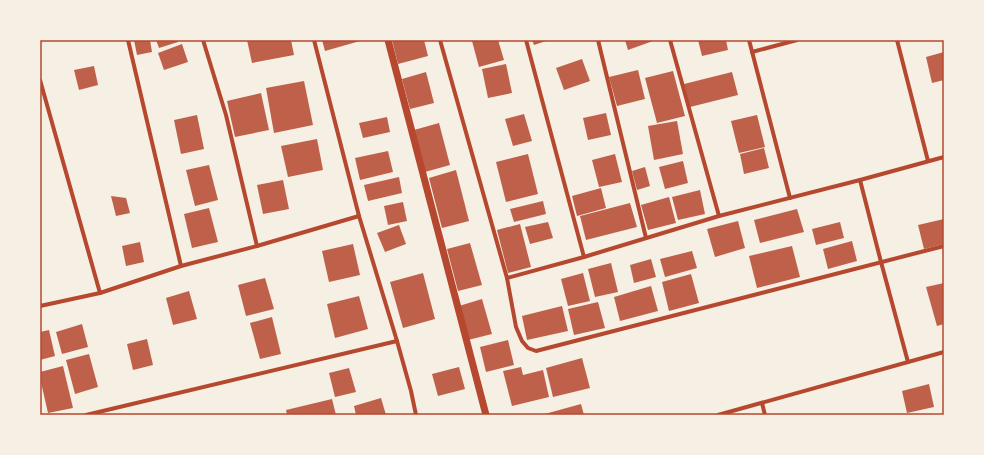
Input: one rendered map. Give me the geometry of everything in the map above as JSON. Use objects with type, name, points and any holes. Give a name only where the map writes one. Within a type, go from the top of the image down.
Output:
[{"type":"street","points":[[128,40],[181,266]]},
{"type":"street","points":[[203,40],[226,115],[257,246]]},
{"type":"street","points":[[314,40],[359,216],[397,341],[416,415]]},
{"type":"street","points":[[388,40],[486,415]]},
{"type":"street","points":[[440,40],[507,278],[516,327],[522,341],[528,348],[536,351],[944,246]]},
{"type":"street","points":[[526,40],[584,257]]},
{"type":"street","points":[[598,40],[646,238]]},
{"type":"street","points":[[670,40],[719,216]]},
{"type":"street","points":[[749,40],[790,198]]},
{"type":"street","points":[[752,52],[798,40]]},
{"type":"street","points":[[897,40],[928,161]]},
{"type":"street","points":[[40,80],[100,293]]},
{"type":"street","points":[[507,278],[584,257],[719,216],[860,180],[944,156]]},
{"type":"street","points":[[860,180],[908,362]]},
{"type":"street","points":[[40,306],[100,293],[181,266],[257,246],[359,216]]},
{"type":"street","points":[[86,415],[397,341]]},
{"type":"street","points":[[718,415],[944,352]]},
{"type":"street","points":[[762,403],[765,415]]},
{"type":"building","points":[[134,40],[150,40],[152,52],[137,55]]},
{"type":"building","points":[[156,40],[178,40],[178,42],[159,48]]},
{"type":"building","points":[[247,40],[291,40],[294,55],[252,63]]},
{"type":"building","points":[[322,40],[360,40],[360,41],[325,51]]},
{"type":"building","points":[[392,40],[424,40],[428,56],[398,64]]},
{"type":"building","points":[[498,40],[504,60],[479,67],[472,41]]},
{"type":"building","points":[[532,40],[549,40],[534,45]]},
{"type":"building","points":[[625,40],[653,40],[653,41],[628,50]]},
{"type":"building","points":[[698,40],[726,40],[728,50],[702,56]]},
{"type":"building","points":[[182,44],[188,62],[164,70],[158,53]]},
{"type":"building","points":[[944,52],[944,80],[932,83],[926,57]]},
{"type":"building","points":[[582,59],[590,81],[564,90],[556,68]]},
{"type":"building","points":[[506,64],[512,93],[488,98],[482,69]]},
{"type":"building","points":[[94,66],[98,85],[79,90],[74,70]]},
{"type":"building","points":[[638,70],[645,99],[617,106],[609,77]]},
{"type":"building","points":[[673,71],[685,116],[657,123],[645,78]]},
{"type":"building","points":[[426,72],[434,103],[410,109],[402,79]]},
{"type":"building","points":[[732,72],[738,95],[690,107],[684,84]]},
{"type":"building","points":[[304,81],[313,125],[274,133],[266,88]]},
{"type":"building","points":[[261,93],[269,130],[235,137],[227,101]]},
{"type":"building","points":[[606,113],[611,135],[588,140],[583,118]]},
{"type":"building","points":[[524,114],[532,141],[513,146],[505,119]]},
{"type":"building","points":[[197,115],[204,149],[181,154],[174,120]]},
{"type":"building","points":[[757,115],[765,147],[739,153],[731,121]]},
{"type":"building","points":[[387,117],[390,132],[363,138],[359,123]]},
{"type":"building","points":[[677,121],[683,154],[654,160],[648,126]]},
{"type":"building","points":[[439,123],[450,165],[425,172],[414,130]]},
{"type":"building","points":[[317,139],[323,170],[288,177],[281,146]]},
{"type":"building","points":[[764,148],[769,168],[744,174],[740,154]]},
{"type":"building","points":[[388,151],[393,172],[360,180],[355,158]]},
{"type":"building","points":[[528,154],[538,194],[506,202],[496,162]]},
{"type":"building","points":[[615,154],[622,182],[599,187],[592,160]]},
{"type":"building","points":[[683,161],[688,183],[665,189],[659,167]]},
{"type":"building","points":[[209,165],[218,200],[195,206],[186,170]]},
{"type":"building","points":[[645,167],[650,186],[637,190],[632,171]]},
{"type":"building","points":[[456,170],[469,221],[442,228],[429,178]]},
{"type":"building","points":[[399,177],[402,193],[368,201],[364,185]]},
{"type":"building","points":[[283,180],[289,209],[263,214],[257,185]]},
{"type":"building","points":[[601,188],[606,208],[577,216],[572,196]]},
{"type":"building","points":[[700,190],[705,214],[678,220],[672,197]]},
{"type":"building","points":[[111,196],[126,198],[130,213],[116,216]]},
{"type":"building","points":[[669,197],[676,223],[648,230],[641,205]]},
{"type":"building","points":[[543,201],[546,214],[514,222],[510,209]]},
{"type":"building","points":[[403,202],[407,221],[388,225],[384,206]]},
{"type":"building","points":[[630,203],[637,227],[586,240],[580,216]]},
{"type":"building","points":[[209,208],[218,242],[192,248],[184,214]]},
{"type":"building","points":[[797,209],[804,232],[760,243],[754,220]]},
{"type":"building","points":[[944,219],[944,244],[924,249],[918,225]]},
{"type":"building","points":[[738,221],[745,248],[715,257],[707,229]]},
{"type":"building","points":[[548,222],[553,238],[530,244],[525,227]]},
{"type":"building","points":[[840,222],[844,238],[816,245],[812,229]]},
{"type":"building","points":[[520,224],[531,267],[508,273],[497,230]]},
{"type":"building","points":[[399,225],[406,244],[385,252],[377,233]]},
{"type":"building","points":[[852,241],[857,261],[828,269],[823,249]]},
{"type":"building","points":[[140,242],[144,262],[126,266],[122,246]]},
{"type":"building","points":[[470,243],[482,285],[458,291],[447,249]]},
{"type":"building","points":[[353,244],[360,275],[329,282],[322,251]]},
{"type":"building","points":[[792,246],[800,277],[757,288],[749,256]]},
{"type":"building","points":[[692,251],[697,268],[665,277],[660,259]]},
{"type":"building","points":[[651,259],[656,277],[634,283],[630,265]]},
{"type":"building","points":[[611,263],[618,292],[595,297],[588,269]]},
{"type":"building","points":[[423,273],[435,319],[403,328],[390,282]]},
{"type":"building","points":[[583,273],[590,301],[568,306],[561,279]]},
{"type":"building","points":[[691,274],[699,303],[669,311],[662,282]]},
{"type":"building","points":[[265,278],[274,309],[246,316],[238,285]]},
{"type":"building","points":[[944,283],[944,324],[937,326],[926,287]]},
{"type":"building","points":[[651,286],[658,311],[620,321],[614,297]]},
{"type":"building","points":[[189,291],[197,319],[173,325],[166,298]]},
{"type":"building","points":[[359,296],[368,329],[335,338],[327,304]]},
{"type":"building","points":[[482,299],[492,334],[468,340],[459,306]]},
{"type":"building","points":[[598,302],[605,328],[574,335],[568,309]]},
{"type":"building","points":[[562,306],[568,331],[527,340],[522,316]]},
{"type":"building","points":[[272,317],[281,354],[260,359],[250,323]]},
{"type":"building","points":[[82,324],[88,347],[62,354],[56,332]]},
{"type":"building","points":[[49,330],[55,356],[40,360],[40,332]]},
{"type":"building","points":[[147,339],[153,365],[133,370],[127,344]]},
{"type":"building","points":[[508,340],[514,365],[486,372],[480,347]]},
{"type":"building","points":[[89,354],[98,387],[75,394],[66,360]]},
{"type":"building","points":[[582,358],[590,388],[553,397],[546,368]]},
{"type":"building","points":[[63,366],[73,408],[48,413],[40,372]]},
{"type":"building","points":[[459,367],[465,389],[438,396],[432,374]]},
{"type":"building","points":[[521,367],[523,375],[543,370],[549,397],[512,406],[503,371]]},
{"type":"building","points":[[349,368],[356,392],[335,397],[329,373]]},
{"type":"building","points":[[929,384],[934,407],[907,413],[902,391]]},
{"type":"building","points":[[381,398],[386,415],[356,415],[354,406]]},
{"type":"building","points":[[332,399],[336,415],[287,415],[286,410]]},
{"type":"building","points":[[581,404],[584,415],[541,415]]}]
